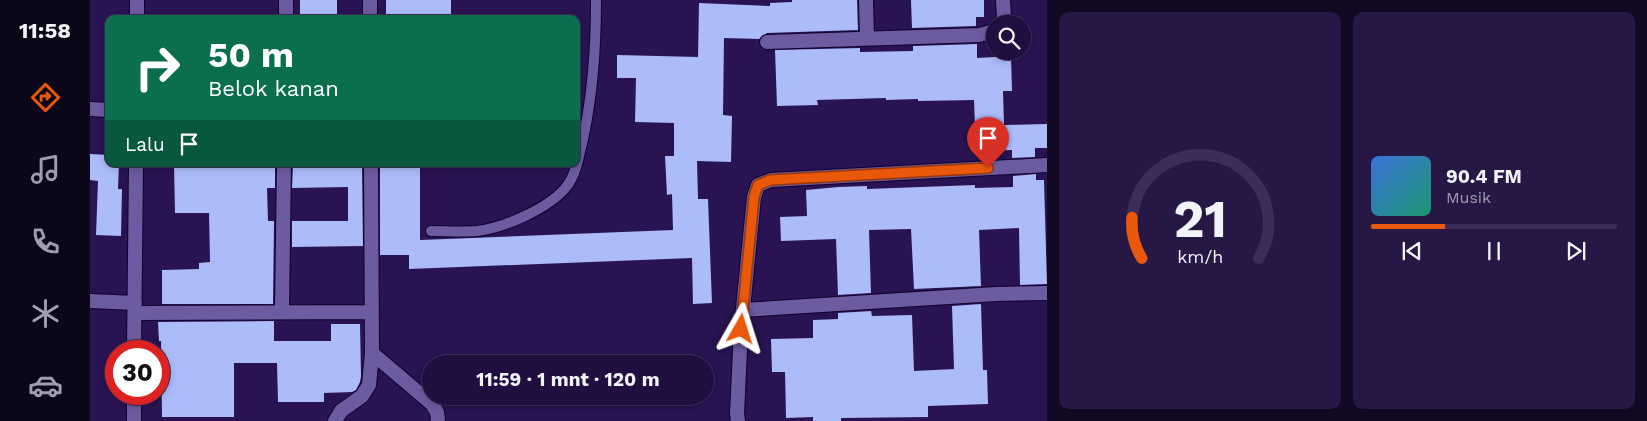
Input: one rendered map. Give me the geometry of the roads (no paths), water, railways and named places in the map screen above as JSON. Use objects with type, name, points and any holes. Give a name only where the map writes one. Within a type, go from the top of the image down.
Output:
[{"type":"street","points":[[137,0],[137,15]]},
{"type":"street","points":[[286,0],[286,15]]},
{"type":"street","points":[[370,0],[370,15]]},
{"type":"street","points":[[866,0],[867,38]]},
{"type":"street","points":[[1003,0],[1004,15]]},
{"type":"street","points":[[767,42],[986,33]]},
{"type":"street","points":[[90,109],[105,110]]},
{"type":"street","points":[[738,421],[744,310],[754,197],[758,185],[764,182],[1047,165]]},
{"type":"street","points":[[134,340],[136,167]]},
{"type":"street","points":[[282,312],[284,167]]},
{"type":"street","points":[[335,421],[341,411],[362,396],[369,385],[372,352],[371,167]]},
{"type":"street","points":[[744,310],[996,294],[1047,293]]},
{"type":"street","points":[[90,301],[135,308],[282,312],[372,312]]},
{"type":"street","points":[[372,352],[432,404],[437,412],[438,421]]},
{"type":"street","points":[[134,405],[134,421]]},
{"type":"lane","points":[[580,150],[589,109],[594,67],[596,0]]},
{"type":"lane","points":[[431,231],[477,231],[533,212],[566,187],[576,167]]}]
